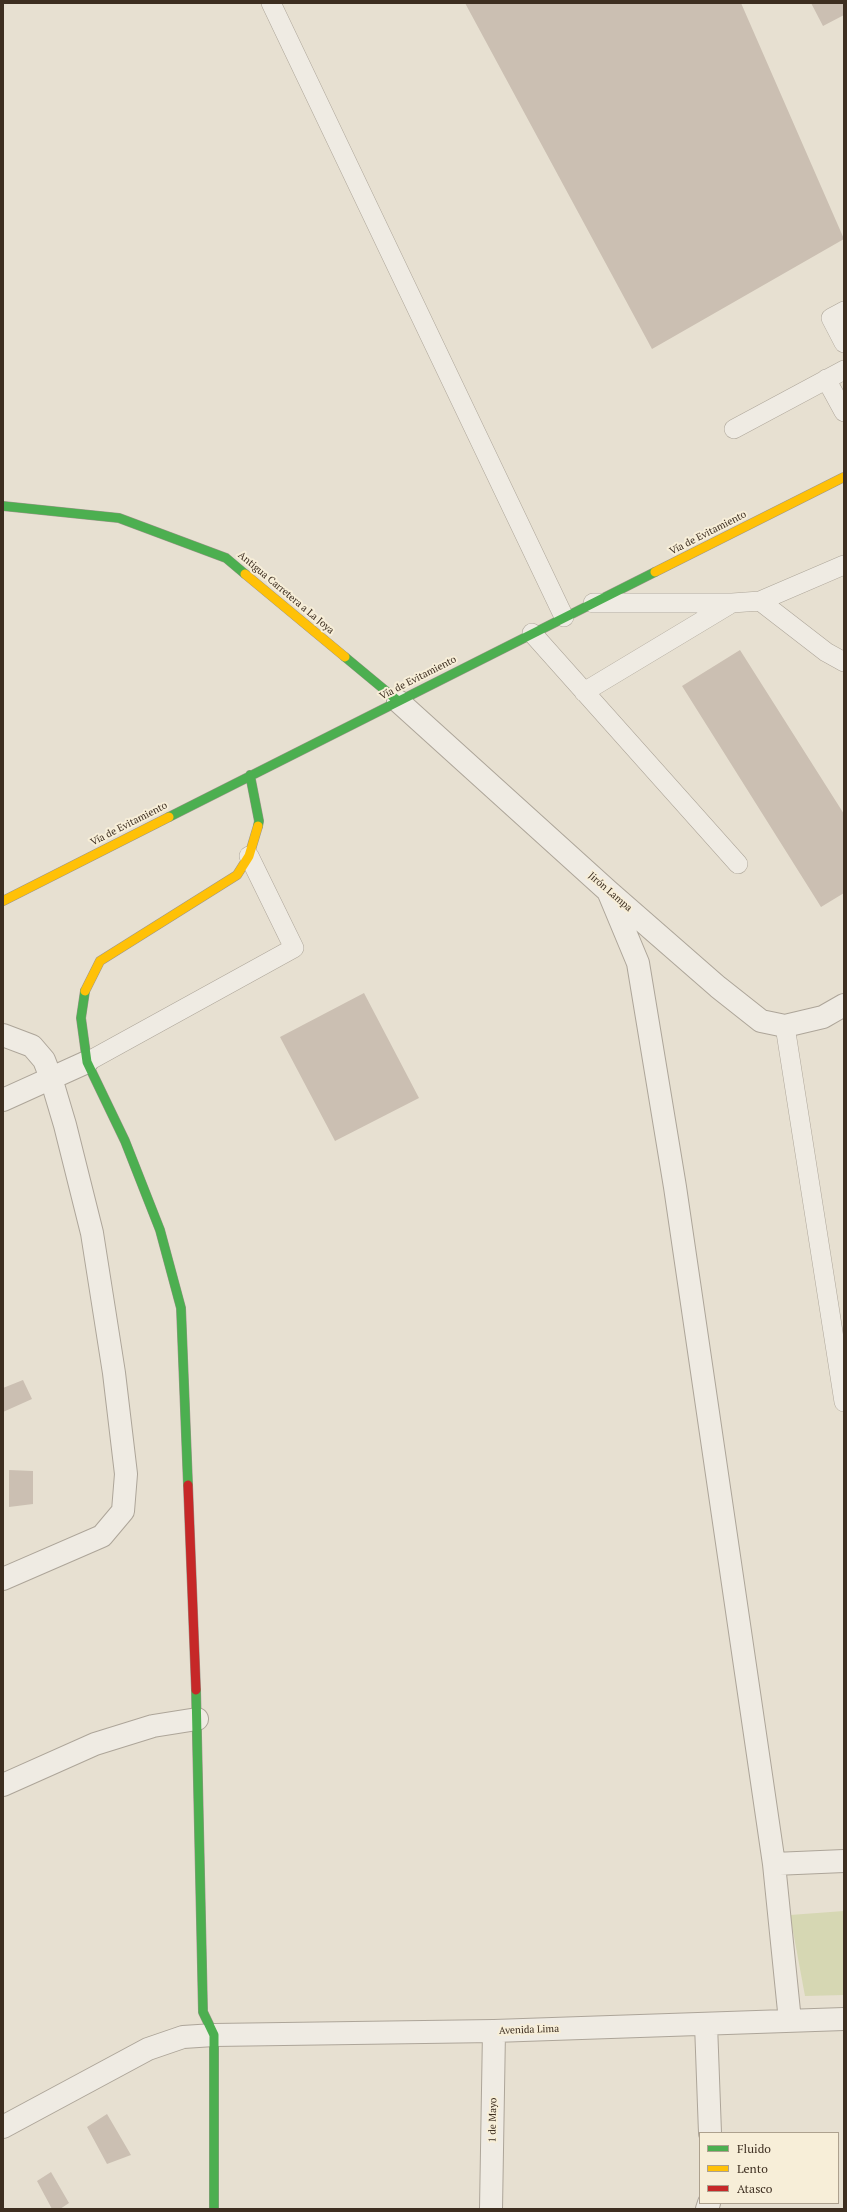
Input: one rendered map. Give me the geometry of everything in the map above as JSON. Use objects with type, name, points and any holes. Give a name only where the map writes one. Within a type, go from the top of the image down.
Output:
[{"type":"main road","name":"Vía de Evitamiento","points":[[3,901],[250,775],[844,477]]},
{"type":"main road","name":"Antigua Carretera a La Joya","points":[[3,506],[120,518],[226,558],[398,701]]},
{"type":"main road","points":[[214,2209],[214,2035],[203,2012],[197,1719],[181,1308],[155,1216],[125,1140],[87,1062],[82,1018],[85,990],[100,961],[236,875],[249,856],[259,821],[250,775]]},
{"type":"street","name":"Jirón Lampa","points":[[398,701],[608,891],[742,1008],[761,1021],[785,1026],[823,1017],[844,1005]]},
{"type":"street","points":[[608,891],[638,963],[676,1195],[774,1864],[790,2021]]},
{"type":"street","points":[[3,1035],[32,1046],[44,1060],[51,1078],[92,1233],[114,1372],[126,1474],[123,1511],[102,1536],[3,1579]]},
{"type":"street","points":[[3,1100],[87,1062]]},
{"type":"street","points":[[3,1785],[95,1744],[154,1726],[197,1719]]},
{"type":"street","points":[[774,1864],[844,1861]]},
{"type":"street","name":"Avenida Lima","points":[[3,2127],[148,2049],[183,2037],[214,2035],[494,2031],[844,2019]]},
{"type":"street","points":[[706,2024],[710,2132]]},
{"type":"street","name":"1 de Mayo","points":[[491,2209],[494,2031]]},
{"type":"lane","points":[[270,3],[564,617]]},
{"type":"lane","points":[[844,311],[831,318],[844,343]]},
{"type":"lane","points":[[734,429],[844,370]]},
{"type":"lane","points":[[826,380],[844,412]]},
{"type":"lane","points":[[593,603],[732,603],[760,601],[844,566]]},
{"type":"lane","points":[[760,601],[826,652],[844,662]]},
{"type":"lane","points":[[584,692],[732,603]]},
{"type":"lane","points":[[532,633],[738,864]]},
{"type":"lane","points":[[87,1062],[294,948],[249,856]]},
{"type":"lane","points":[[785,1026],[844,1402]]},
{"type":"green space","points":[[844,1911],[844,1995],[805,1996],[790,1915]]},
{"type":"building","points":[[465,3],[741,3],[844,239],[652,349]]},
{"type":"building","points":[[811,3],[844,3],[844,15],[823,26]]},
{"type":"building","points":[[740,650],[844,814],[844,893],[821,907],[682,686]]},
{"type":"building","points":[[364,993],[419,1098],[335,1141],[280,1037]]},
{"type":"building","points":[[23,1380],[32,1399],[3,1412],[3,1388]]},
{"type":"building","points":[[9,1470],[33,1471],[33,1504],[9,1507]]},
{"type":"building","points":[[107,2114],[131,2155],[107,2164],[87,2127]]},
{"type":"building","points":[[51,2172],[69,2203],[60,2209],[52,2209],[37,2181]]},
{"type":"traffic: fast","points":[[3,506],[119,518],[226,558],[245,574]]},
{"type":"traffic: fast","points":[[169,817],[655,572]]},
{"type":"traffic: fast","points":[[345,657],[398,701]]},
{"type":"traffic: fast","points":[[250,775],[259,821],[258,826]]},
{"type":"traffic: fast","points":[[85,991],[81,1018],[87,1062],[125,1141],[160,1230],[181,1308],[188,1485]]},
{"type":"traffic: fast","points":[[196,1690],[203,2012],[214,2035],[214,2209]]},
{"type":"traffic: slow","points":[[655,572],[844,477]]},
{"type":"traffic: slow","points":[[245,574],[345,657]]},
{"type":"traffic: slow","points":[[3,901],[169,817]]},
{"type":"traffic: slow","points":[[85,991],[100,961],[237,875],[249,856],[258,826]]},
{"type":"traffic: jam","points":[[188,1485],[196,1690]]}]
